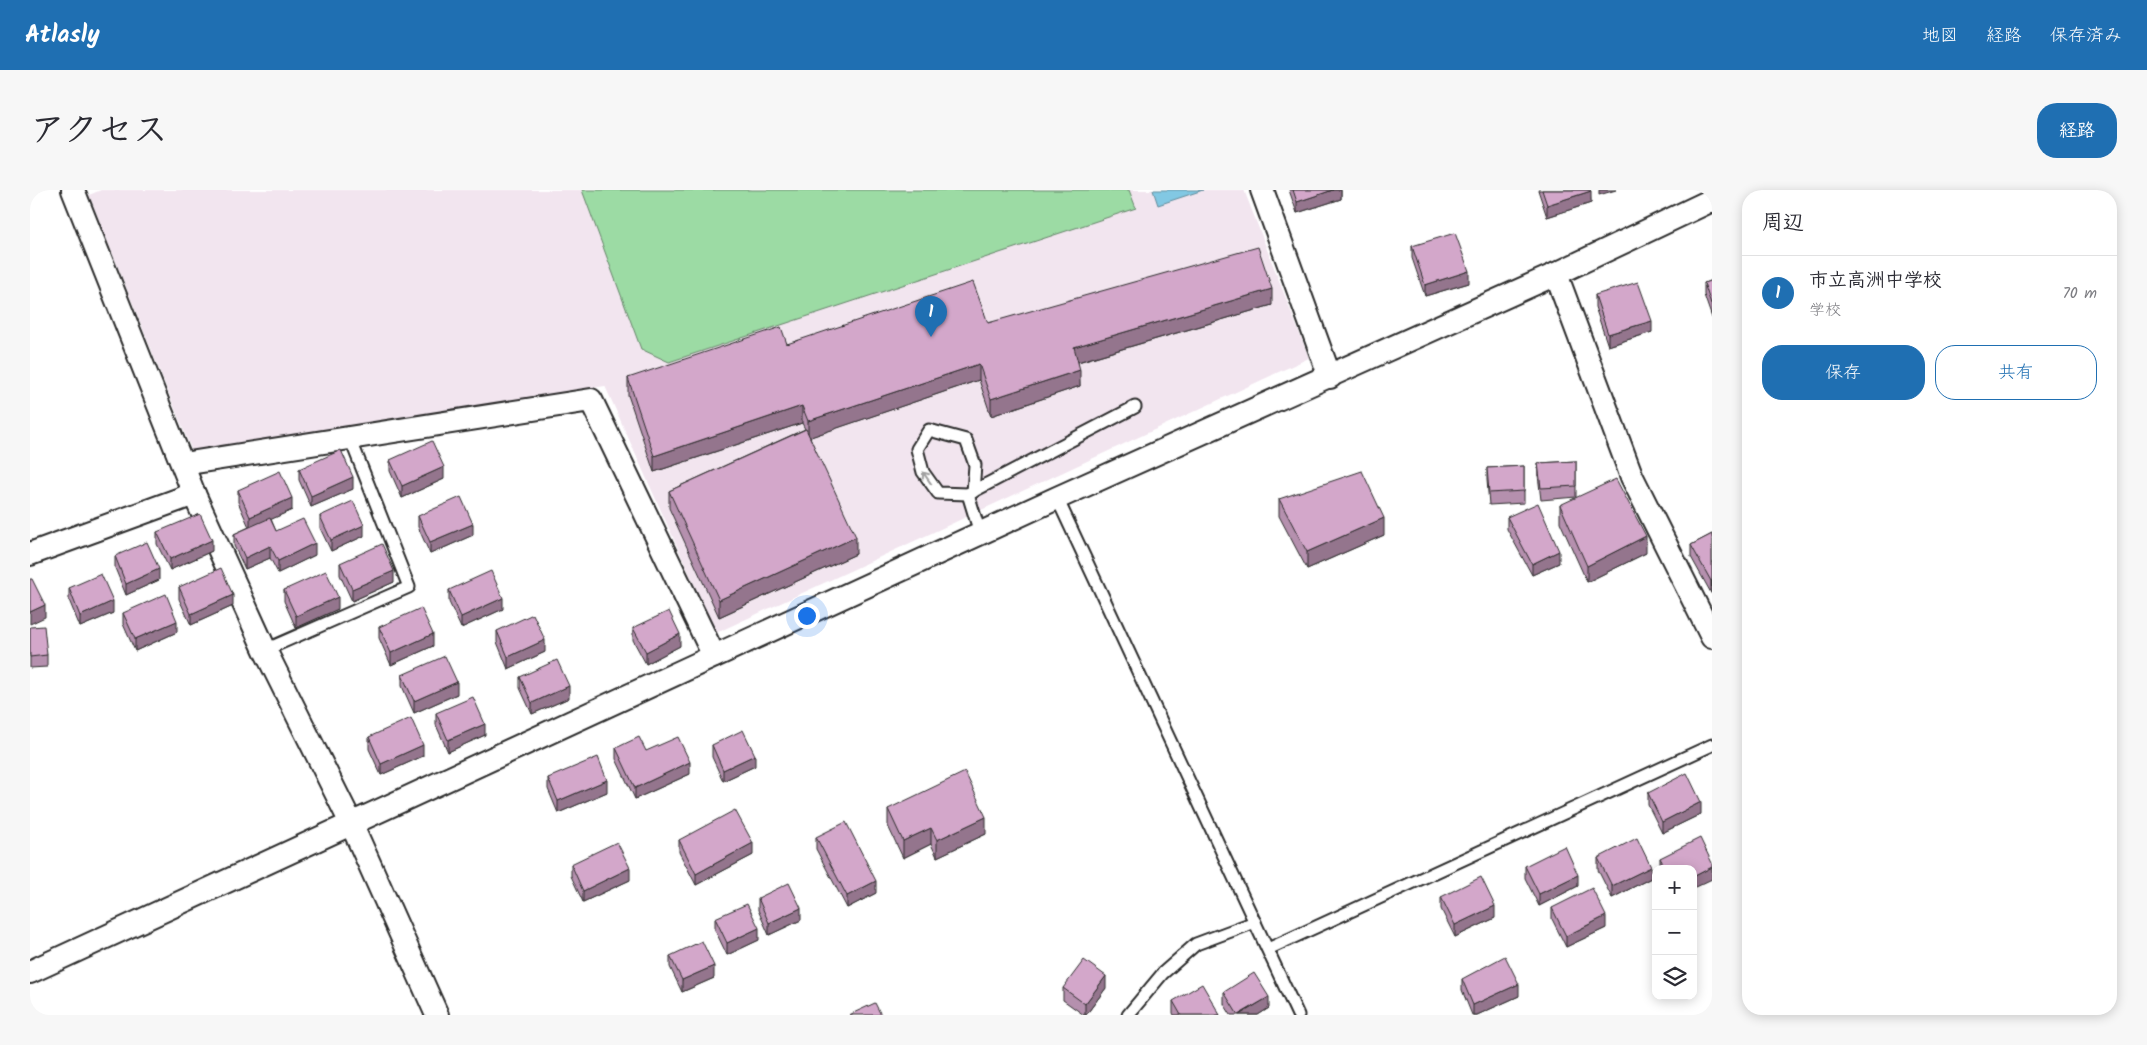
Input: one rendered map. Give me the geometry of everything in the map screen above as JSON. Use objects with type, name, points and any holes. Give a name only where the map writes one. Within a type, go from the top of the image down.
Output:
[{"type":"street","points":[[73,190],[194,494],[265,650],[352,824],[437,1015]]},
{"type":"street","points":[[1262,190],[1330,377]]},
{"type":"street","points":[[30,972],[980,533],[1330,377],[1556,274],[1712,200]]},
{"type":"street","points":[[1556,274],[1632,477],[1707,612],[1712,637]]},
{"type":"street","points":[[183,464],[591,400],[714,656]]},
{"type":"street","points":[[30,554],[194,494]]},
{"type":"lane","points":[[980,533],[970,493],[976,465],[966,440],[929,430],[917,449],[922,472],[938,493],[970,493],[1135,407]]},
{"type":"lane","points":[[265,650],[409,586],[350,438]]},
{"type":"lane","points":[[1057,498],[1298,1015]]},
{"type":"lane","points":[[1268,949],[1712,745]]},
{"type":"lane","points":[[1128,1015],[1163,973],[1196,944],[1255,922]]},
{"type":"shaded area","points":[[101,190],[1244,190],[1309,358],[716,633],[605,386],[192,451],[89,195]]},
{"type":"green space","points":[[582,190],[1129,190],[1136,208],[669,362],[641,349]]},
{"type":"water","points":[[1153,190],[1203,190],[1158,205]]},
{"type":"building","points":[[1293,190],[1333,190],[1297,202]]},
{"type":"building","points":[[1542,190],[1590,190],[1591,191],[1547,205]]},
{"type":"building","points":[[1455,233],[1469,271],[1425,285],[1412,246]]},
{"type":"building","points":[[1258,247],[1272,289],[1074,347],[1080,370],[991,399],[979,364],[808,421],[802,406],[654,456],[628,378],[781,327],[787,344],[973,282],[988,323]]},
{"type":"building","points":[[1712,280],[1712,307],[1704,283]]},
{"type":"building","points":[[1638,282],[1652,321],[1608,334],[1595,295]]},
{"type":"building","points":[[806,429],[856,537],[719,600],[669,491]]},
{"type":"building","points":[[432,441],[444,467],[402,486],[390,460]]},
{"type":"building","points":[[341,450],[353,477],[311,496],[299,469]]},
{"type":"building","points":[[1576,461],[1576,486],[1541,488],[1538,463]]},
{"type":"building","points":[[1524,466],[1524,491],[1489,493],[1487,468]]},
{"type":"building","points":[[280,471],[292,498],[250,517],[238,490]]},
{"type":"building","points":[[1362,471],[1384,518],[1307,552],[1279,499]]},
{"type":"building","points":[[1616,479],[1646,536],[1587,566],[1560,505]]},
{"type":"building","points":[[461,497],[473,524],[430,542],[418,516]]},
{"type":"building","points":[[353,501],[364,525],[331,540],[320,516]]},
{"type":"building","points":[[1538,503],[1559,551],[1532,564],[1507,517]]},
{"type":"building","points":[[200,514],[212,540],[170,559],[157,532]]},
{"type":"building","points":[[270,518],[276,531],[303,519],[315,543],[278,561],[270,546],[245,558],[234,534]]},
{"type":"building","points":[[1712,534],[1712,581],[1711,581],[1691,545]]},
{"type":"building","points":[[147,542],[159,569],[126,584],[115,556]]},
{"type":"building","points":[[382,544],[394,571],[352,589],[340,563]]},
{"type":"building","points":[[221,568],[233,595],[191,614],[179,587]]},
{"type":"building","points":[[326,571],[338,597],[296,616],[284,590]]},
{"type":"building","points":[[491,571],[503,598],[461,617],[449,590]]},
{"type":"building","points":[[101,574],[113,601],[80,616],[69,588]]},
{"type":"building","points":[[30,579],[32,579],[45,605],[30,612]]},
{"type":"building","points":[[166,594],[177,621],[135,639],[123,613]]},
{"type":"building","points":[[421,608],[433,634],[391,653],[379,627]]},
{"type":"building","points":[[669,611],[680,634],[646,652],[633,628]]},
{"type":"building","points":[[533,614],[545,640],[508,657],[497,631]]},
{"type":"building","points":[[44,626],[47,655],[30,657],[30,627]]},
{"type":"building","points":[[445,656],[457,682],[414,701],[402,675]]},
{"type":"building","points":[[557,660],[569,686],[532,703],[520,677]]},
{"type":"building","points":[[473,697],[485,724],[448,740],[436,713]]},
{"type":"building","points":[[411,718],[423,745],[381,764],[369,737]]},
{"type":"building","points":[[743,730],[755,755],[723,770],[712,745]]},
{"type":"building","points":[[639,737],[646,751],[678,737],[690,762],[635,788],[616,748]]},
{"type":"building","points":[[598,757],[607,780],[558,801],[548,778]]},
{"type":"building","points":[[965,772],[986,817],[937,840],[931,828],[903,841],[888,809]]},
{"type":"building","points":[[1687,773],[1701,802],[1662,822],[1648,793]]},
{"type":"building","points":[[735,810],[753,843],[696,874],[679,840]]},
{"type":"building","points":[[846,822],[876,881],[847,896],[816,837]]},
{"type":"building","points":[[1637,838],[1651,867],[1612,886],[1598,858]]},
{"type":"building","points":[[1700,838],[1712,863],[1712,867],[1697,875],[1697,865],[1664,865],[1660,858]]},
{"type":"building","points":[[617,842],[630,868],[583,891],[571,864]]},
{"type":"building","points":[[1565,846],[1578,875],[1539,894],[1525,866]]},
{"type":"building","points":[[1481,877],[1495,906],[1455,925],[1441,897]]},
{"type":"building","points":[[789,883],[801,908],[769,923],[758,898]]},
{"type":"building","points":[[1592,888],[1606,916],[1566,936],[1552,908]]},
{"type":"building","points":[[747,904],[759,928],[727,943],[715,918]]},
{"type":"building","points":[[702,941],[714,966],[682,980],[670,956]]},
{"type":"building","points":[[1505,956],[1519,984],[1473,1005],[1462,979]]},
{"type":"building","points":[[1084,960],[1106,976],[1085,1004],[1063,988]]},
{"type":"building","points":[[1254,973],[1269,997],[1238,1015],[1224,992]]},
{"type":"building","points":[[1202,984],[1220,1015],[1181,1015],[1173,1001]]},
{"type":"building","points":[[875,1003],[881,1015],[849,1015]]},
{"type":"place","name":"市立高洲中学校","points":[[931,337]]}]
